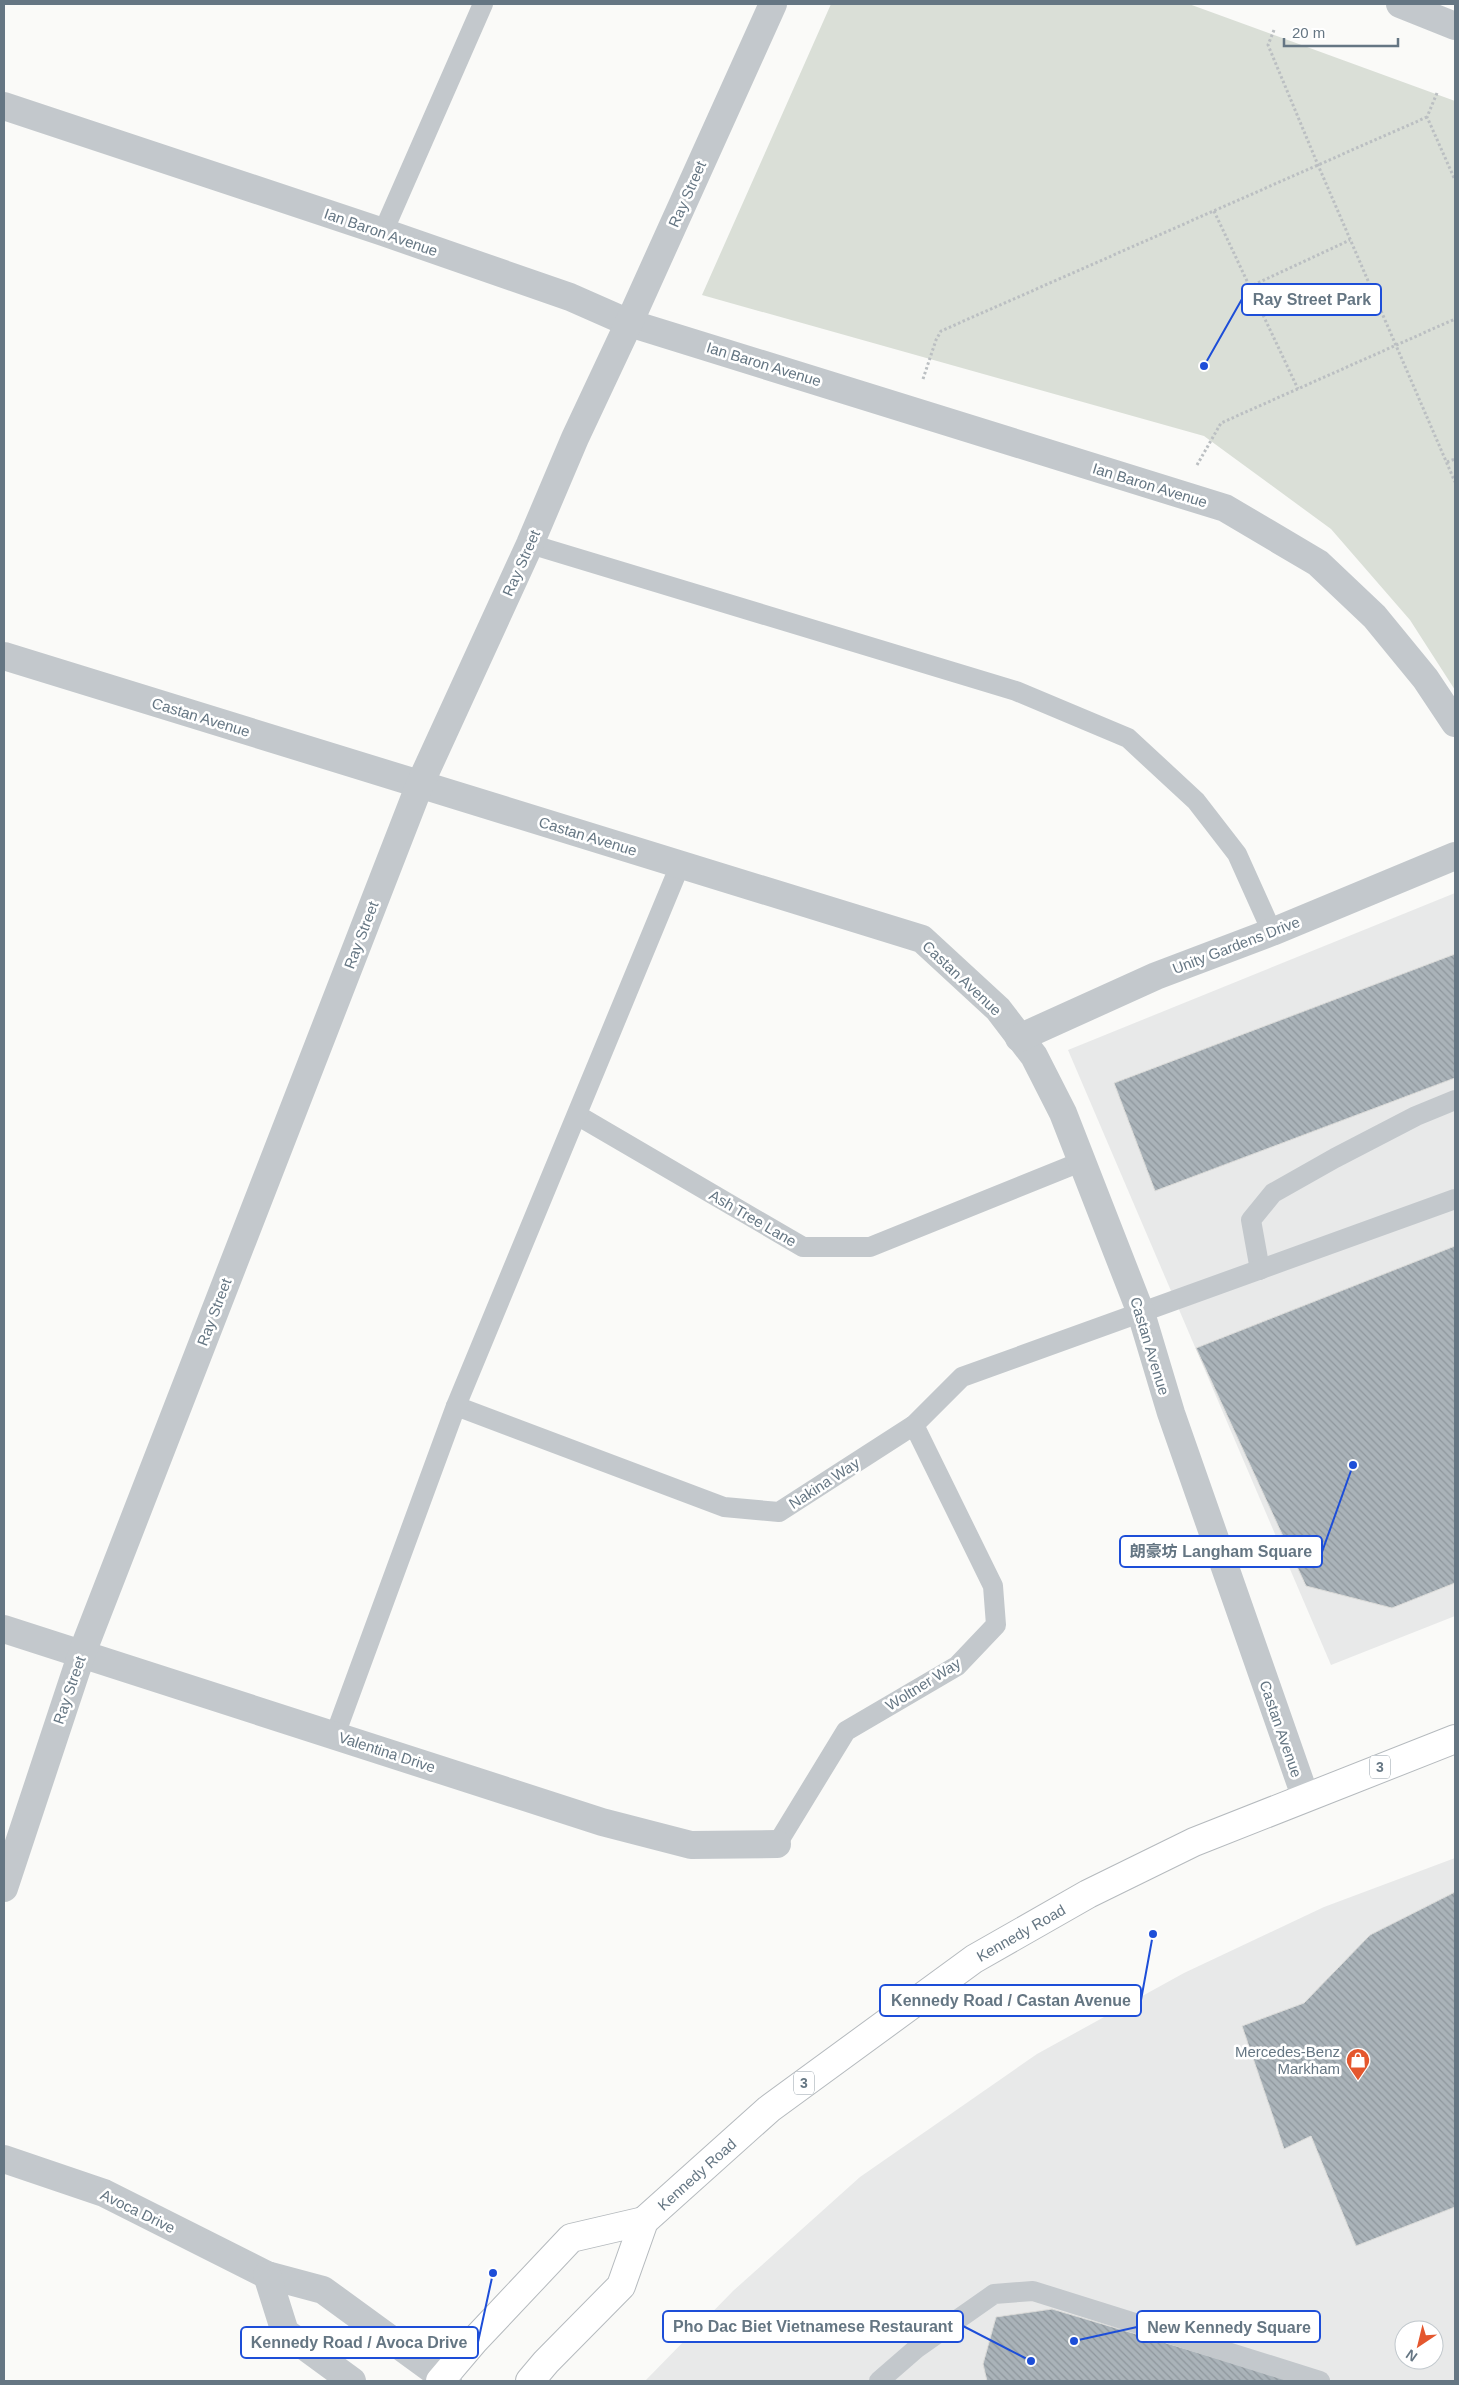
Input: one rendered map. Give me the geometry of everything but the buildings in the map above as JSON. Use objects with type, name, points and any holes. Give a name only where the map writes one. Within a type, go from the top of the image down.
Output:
[{"type":"main road","name":"Kennedy Road","points":[[530,2381],[546,2362],[621,2286],[644,2222],[769,2109],[974,1959],[1088,1894],[1194,1842],[1305,1796],[1455,1739]]},
{"type":"main road","name":"Kennedy Road","points":[[444,2380],[474,2341],[571,2238],[644,2222]]},
{"type":"street","name":"Ray Street","points":[[4,1888],[82,1653],[420,784],[773,4]]},
{"type":"street","points":[[1400,4],[1455,26]]},
{"type":"street","name":"Ian Baron Avenue","points":[[4,106],[383,232],[570,298],[629,323],[1225,508],[1318,563],[1375,617],[1425,678],[1455,723]]},
{"type":"street","name":"Castan Avenue","points":[[4,656],[922,939],[998,1009],[1038,1064],[1063,1113],[1141,1313],[1171,1413],[1305,1796]]},
{"type":"street","name":"Unity Gardens Drive","points":[[1019,1038],[1156,976],[1272,932],[1455,856]]},
{"type":"street","name":"Valentina Drive","points":[[4,1628],[602,1822],[691,1845],[777,1844]]},
{"type":"street","name":"Avoca Drive","points":[[4,2159],[104,2193],[267,2276],[323,2290],[444,2380]]},
{"type":"street","points":[[267,2276],[285,2332],[352,2381]]},
{"type":"lane","points":[[383,232],[483,4]]},
{"type":"lane","points":[[530,544],[1016,691],[1128,738],[1196,801],[1238,854],[1272,932]]},
{"type":"lane","points":[[334,1735],[456,1406],[680,865]]},
{"type":"lane","points":[[1260,1270],[1251,1220],[1273,1193],[1416,1116],[1455,1100]]},
{"type":"lane","name":"Ash Tree Lane","points":[[577,1115],[803,1247],[870,1247],[1083,1161]]},
{"type":"lane","name":"Nakina Way","points":[[456,1406],[724,1507],[779,1512],[914,1425],[962,1377],[1455,1199]]},
{"type":"lane","name":"Woltner Way","points":[[777,1844],[846,1731],[957,1666],[996,1625],[993,1586],[914,1425]]},
{"type":"lane","points":[[879,2381],[917,2348],[994,2294],[1033,2292],[1320,2381]]},
{"type":"path","points":[[1274,30],[1268,45],[1455,482]]},
{"type":"path","points":[[912,410],[936,340],[941,331],[1427,117],[1437,93]]},
{"type":"path","points":[[1427,117],[1455,180]]},
{"type":"path","points":[[1214,211],[1298,389]]},
{"type":"path","points":[[1250,287],[1350,240]]},
{"type":"path","points":[[1181,494],[1221,423],[1455,319]]},
{"type":"path","points":[[1447,462],[1455,459]]},
{"type":"shaded area","points":[[831,4],[1189,4],[1455,101],[1455,690],[1410,620],[1331,529],[1204,436],[702,295]]},
{"type":"shaded area","points":[[1455,893],[1455,1616],[1331,1665],[1068,1050]]},
{"type":"shaded area","points":[[1455,1858],[1455,2381],[645,2381],[733,2291],[860,2177],[1037,2054],[1184,1973],[1324,1907]]},
{"type":"place","name":"Ray Street Park","points":[[1204,366]]},
{"type":"place","name":"朗豪坊 Langham Square","points":[[1353,1465]]},
{"type":"place","name":"Kennedy Road / Castan Avenue","points":[[1153,1934]]},
{"type":"place","name":"Mercedes-Benz Markham","points":[[1358,2081]]},
{"type":"place","name":"Kennedy Road / Avoca Drive","points":[[493,2273]]},
{"type":"place","name":"New Kennedy Square","points":[[1074,2341]]},
{"type":"place","name":"Pho Dac Biet Vietnamese Restaurant","points":[[1031,2361]]}]
